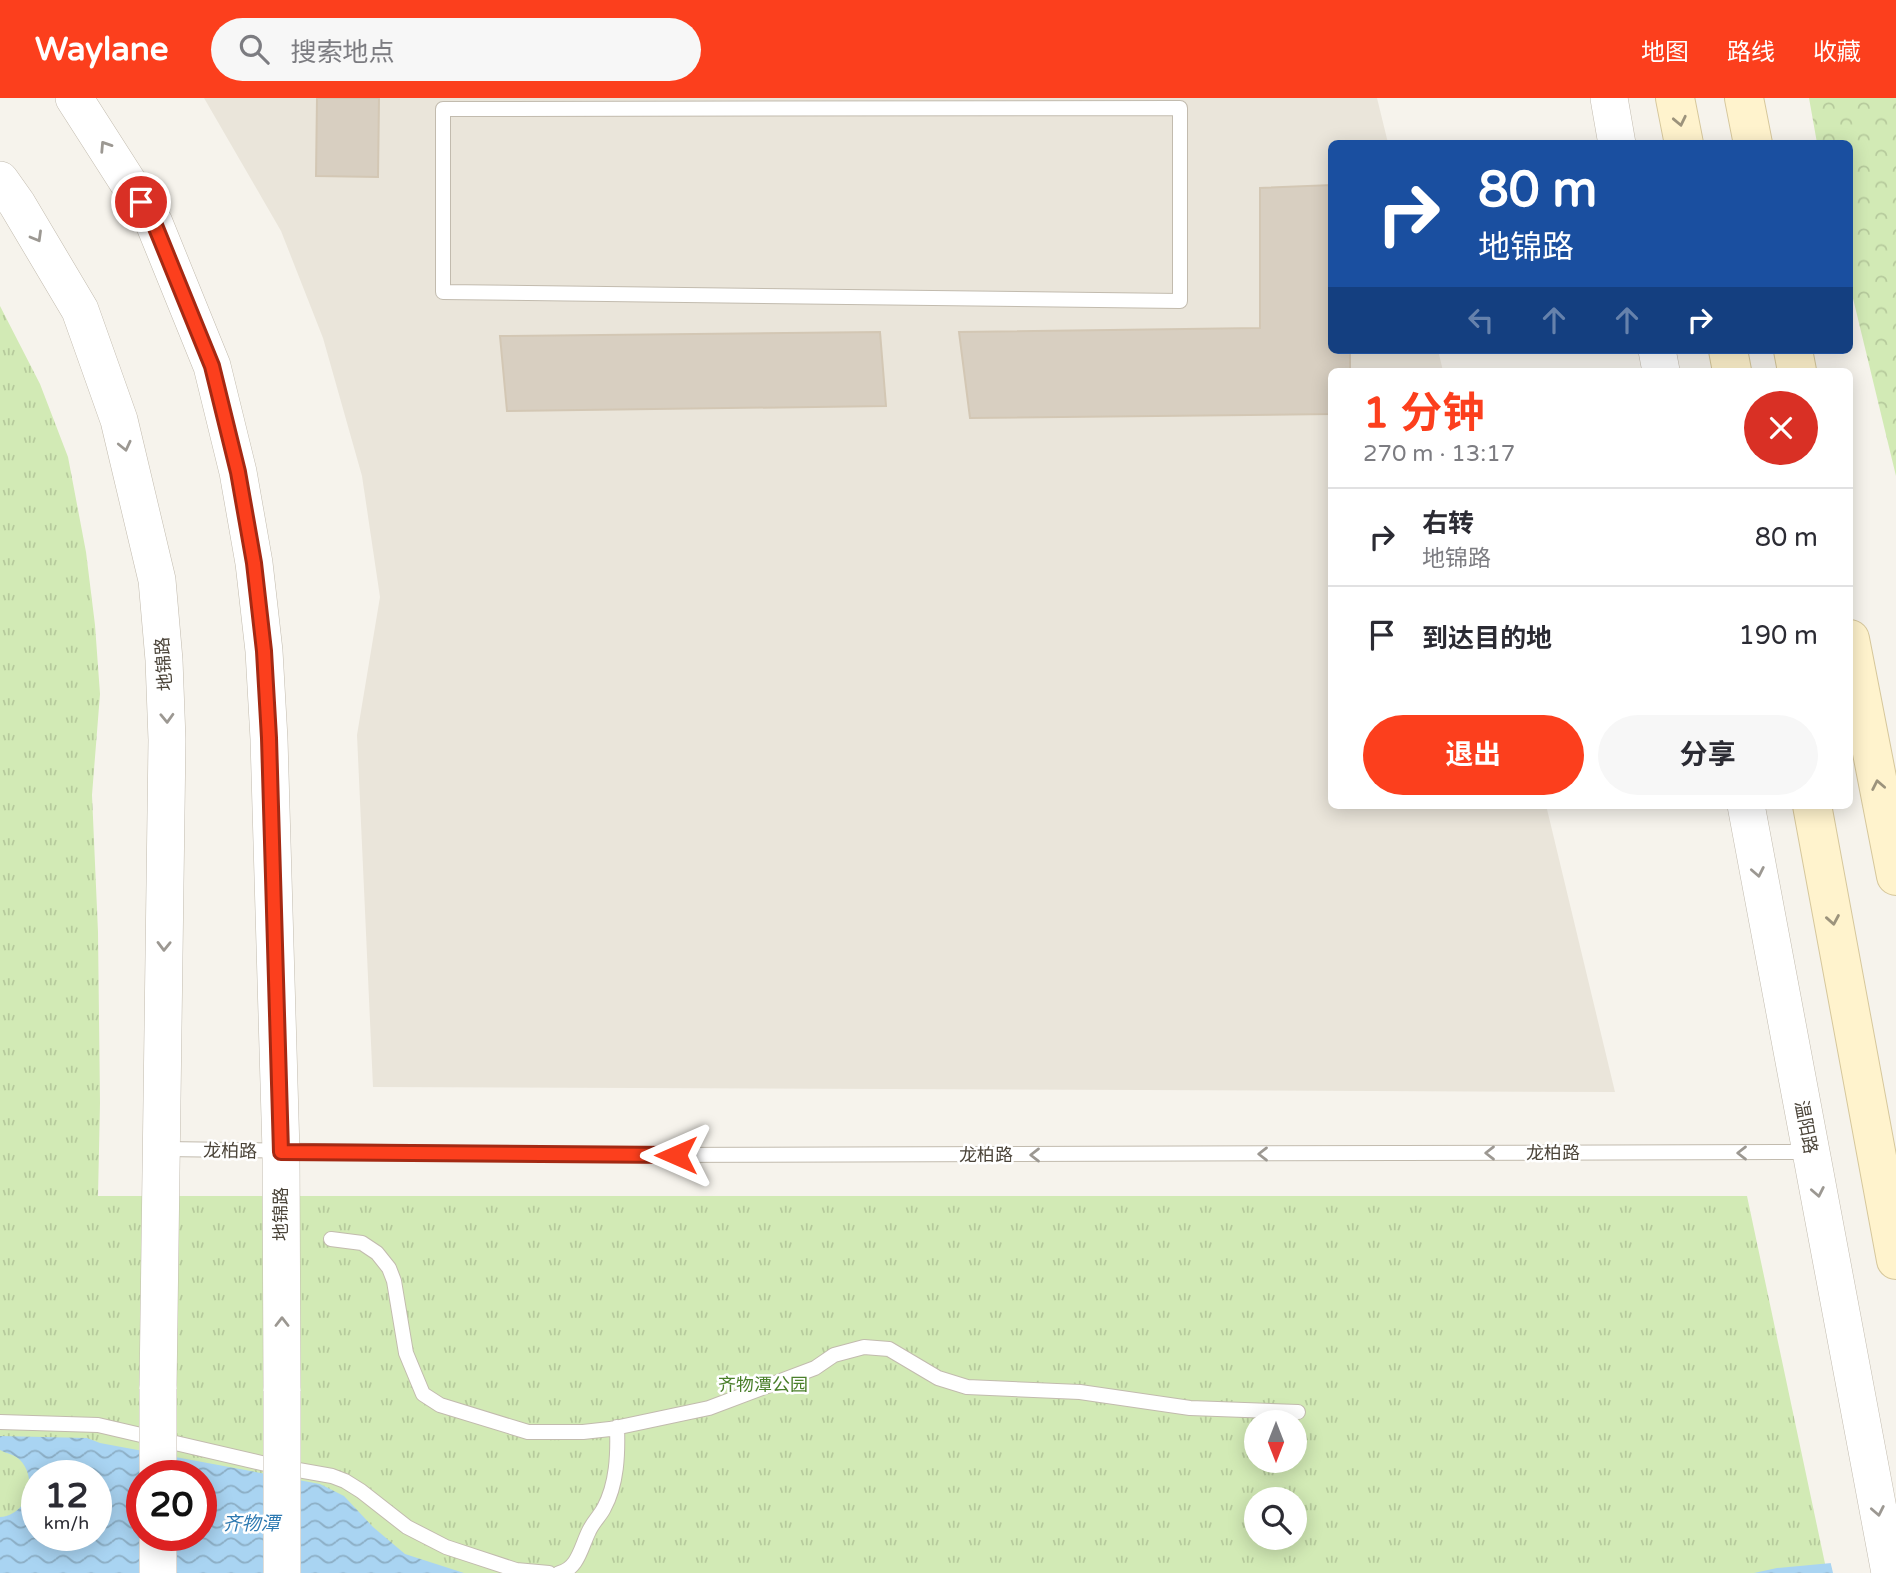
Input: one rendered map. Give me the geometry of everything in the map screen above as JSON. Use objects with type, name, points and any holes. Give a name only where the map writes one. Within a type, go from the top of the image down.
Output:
[{"type":"main road","points":[[1675,98],[1683,140]]},
{"type":"main road","points":[[1744,98],[1752,140]]},
{"type":"main road","points":[[1853,654],[1896,876]]},
{"type":"main road","points":[[1813,809],[1896,1260]]},
{"type":"street","name":"地锦路","points":[[74,98],[154,223],[212,366],[238,472],[254,563],[264,651],[269,738],[281,1152],[282,1573]]},
{"type":"street","points":[[1609,98],[1617,140]]},
{"type":"street","name":"地锦路","points":[[0,180],[80,310],[119,420],[156,579],[164,660],[167,740],[158,1460]]},
{"type":"street","name":"温阳路","points":[[1747,809],[1890,1573]]},
{"type":"street","points":[[158,1551],[158,1573]]},
{"type":"lane","points":[[820,104],[1180,108],[1180,301],[443,292],[443,109],[820,104]]},
{"type":"lane","name":"龙柏路","points":[[161,1149],[281,1152],[1060,1155],[1811,1152]]},
{"type":"lane","points":[[331,1240],[362,1244],[377,1253],[389,1268],[394,1281],[406,1353],[423,1394],[440,1405],[528,1432],[583,1432],[709,1408],[815,1368],[834,1355],[864,1347],[889,1349],[938,1378],[967,1387],[1080,1392],[1190,1408],[1244,1410]]},
{"type":"lane","points":[[0,1422],[99,1425],[270,1465],[331,1476],[361,1490],[407,1527],[446,1547],[516,1570],[549,1573]]},
{"type":"lane","points":[[559,1573],[568,1571],[576,1562],[590,1529],[604,1508],[616,1471],[617,1427]]},
{"type":"shaded area","points":[[204,98],[1377,98],[1387,140],[1328,140],[1328,354],[1439,354],[1442,368],[1328,368],[1328,809],[1547,809],[1615,1092],[373,1087],[357,735],[380,597],[362,476],[323,338],[281,231]]},
{"type":"green space","points":[[1809,98],[1896,98],[1896,476],[1853,298],[1853,140],[1816,140]]},
{"type":"green space","name":"齐物潭公园","points":[[0,306],[40,384],[68,457],[86,552],[95,625],[100,694],[92,795],[98,932],[98,1196],[1747,1196],[1827,1573],[0,1573]]},
{"type":"water","name":"齐物潭","points":[[0,1436],[87,1438],[100,1443],[191,1460],[126,1460],[126,1551],[217,1551],[217,1465],[320,1484],[344,1496],[373,1527],[405,1554],[464,1573],[0,1573],[0,1517],[9,1515],[21,1505],[21,1551],[112,1551],[112,1460],[21,1461],[0,1450]]},
{"type":"water","points":[[1896,1557],[1896,1573],[1754,1573],[1777,1568]]},
{"type":"pier","points":[[1896,1554],[1896,1573],[1833,1573],[1830,1560]]},
{"type":"building","points":[[317,98],[379,98],[378,177],[316,176]]},
{"type":"building","points":[[1328,185],[1328,354],[1350,354],[1350,368],[1328,368],[1328,414],[970,418],[959,332],[1260,328],[1260,188]]},
{"type":"building","points":[[880,332],[886,406],[507,411],[500,336]]},
{"type":"route","points":[[141,202],[154,223],[212,366],[238,472],[254,563],[264,651],[269,738],[281,1152],[676,1155]]}]
